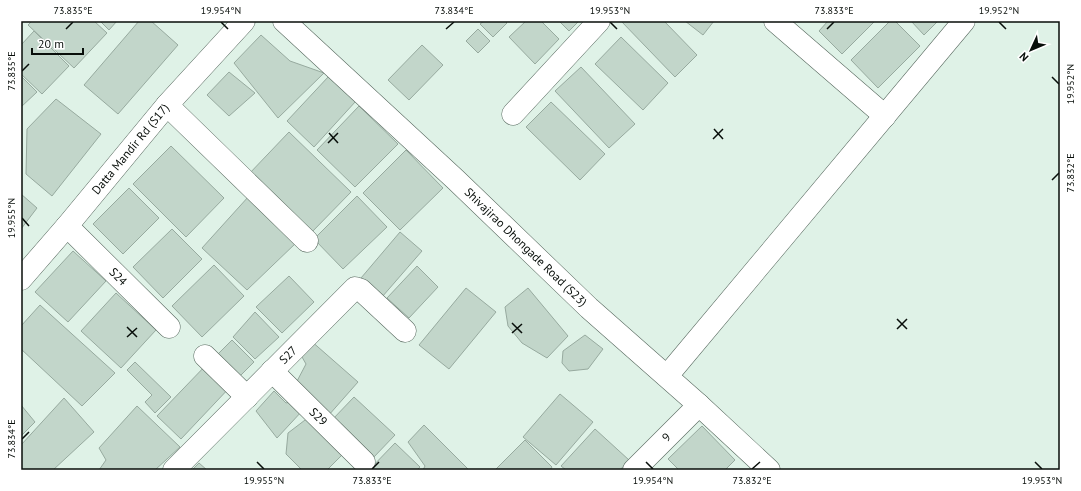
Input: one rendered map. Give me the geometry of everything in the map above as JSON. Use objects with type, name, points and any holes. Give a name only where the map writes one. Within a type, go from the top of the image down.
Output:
[{"type":"street","name":"Datta Mandir Rd (S17)","points":[[21,279],[167,105],[244,21]]},
{"type":"street","name":"Shivajirao Dhongade Road (S23)","points":[[284,21],[450,175],[589,308],[667,376],[770,470]]},
{"type":"street","points":[[513,114],[599,21]]},
{"type":"street","points":[[775,21],[885,116]]},
{"type":"street","points":[[667,376],[964,21]]},
{"type":"street","points":[[167,105],[307,241]]},
{"type":"street","name":"S24","points":[[67,226],[169,327]]},
{"type":"street","name":"S27","points":[[174,470],[355,288],[361,290],[405,330]]},
{"type":"street","points":[[205,356],[247,397]]},
{"type":"street","name":"S29","points":[[272,371],[364,462]]},
{"type":"street","name":"9","points":[[634,470],[699,405]]},
{"type":"building","points":[[32,21],[94,21],[107,33],[74,68],[28,25]]},
{"type":"building","points":[[100,21],[117,21],[109,30]]},
{"type":"building","points":[[139,21],[151,21],[178,45],[118,114],[84,85]]},
{"type":"building","points":[[484,21],[505,21],[507,23],[493,37],[480,24]]},
{"type":"building","points":[[526,21],[541,21],[559,39],[535,64],[509,37]]},
{"type":"building","points":[[559,21],[579,21],[569,31]]},
{"type":"building","points":[[621,21],[664,21],[697,55],[675,77]]},
{"type":"building","points":[[685,21],[714,21],[703,35]]},
{"type":"building","points":[[828,21],[875,21],[842,54],[819,31]]},
{"type":"building","points":[[890,21],[895,21],[920,46],[878,88],[851,60]]},
{"type":"building","points":[[911,21],[938,21],[924,35]]},
{"type":"building","points":[[478,29],[490,41],[478,53],[466,41]]},
{"type":"building","points":[[34,31],[69,66],[42,94],[21,74],[21,45]]},
{"type":"building","points":[[261,35],[290,61],[324,73],[278,118],[234,63]]},
{"type":"building","points":[[621,37],[668,83],[643,110],[595,64]]},
{"type":"building","points":[[422,45],[443,65],[409,100],[388,80]]},
{"type":"building","points":[[581,67],[635,124],[609,148],[555,91]]},
{"type":"building","points":[[229,72],[255,93],[229,116],[207,95]]},
{"type":"building","points":[[21,76],[37,92],[21,107]]},
{"type":"building","points":[[329,76],[356,101],[314,147],[287,121]]},
{"type":"building","points":[[56,99],[101,134],[52,196],[26,174],[27,129]]},
{"type":"building","points":[[551,102],[605,154],[580,180],[526,127]]},
{"type":"building","points":[[359,106],[398,144],[355,187],[317,150]]},
{"type":"building","points":[[289,132],[351,192],[310,234],[248,175]]},
{"type":"building","points":[[171,146],[224,198],[186,237],[133,184]]},
{"type":"building","points":[[406,150],[443,188],[400,230],[363,193]]},
{"type":"building","points":[[129,188],[159,218],[123,254],[93,224]]},
{"type":"building","points":[[21,194],[37,208],[21,229]]},
{"type":"building","points":[[249,196],[297,242],[247,290],[202,248]]},
{"type":"building","points":[[357,196],[387,227],[343,269],[314,239]]},
{"type":"building","points":[[172,229],[202,259],[163,298],[133,267]]},
{"type":"building","points":[[400,232],[422,251],[382,297],[361,278]]},
{"type":"building","points":[[73,251],[106,281],[68,322],[35,292]]},
{"type":"building","points":[[214,265],[244,296],[202,337],[172,306]]},
{"type":"building","points":[[417,266],[438,287],[409,318],[387,298]]},
{"type":"building","points":[[289,276],[314,302],[282,333],[256,307]]},
{"type":"building","points":[[466,288],[496,312],[449,369],[419,345]]},
{"type":"building","points":[[528,288],[568,336],[547,358],[522,343],[508,326],[505,307]]},
{"type":"building","points":[[116,293],[156,330],[121,368],[81,331]]},
{"type":"building","points":[[40,305],[115,373],[82,406],[21,349],[21,326]]},
{"type":"building","points":[[255,312],[279,337],[255,359],[233,337]]},
{"type":"building","points":[[585,335],[603,349],[588,369],[569,371],[562,363],[563,351]]},
{"type":"building","points":[[232,340],[254,362],[235,381],[213,359]]},
{"type":"building","points":[[310,340],[358,382],[328,416],[295,385],[306,364],[298,350]]},
{"type":"building","points":[[135,362],[171,397],[155,413],[145,402],[152,395],[127,370]]},
{"type":"building","points":[[209,362],[232,385],[181,439],[157,416]]},
{"type":"building","points":[[274,391],[286,403],[294,401],[303,410],[277,438],[256,411]]},
{"type":"building","points":[[560,394],[593,422],[556,465],[523,437]]},
{"type":"building","points":[[354,397],[395,435],[373,458],[332,420]]},
{"type":"building","points":[[64,398],[94,432],[53,470],[21,470],[21,445]]},
{"type":"building","points":[[21,405],[35,422],[21,436]]},
{"type":"building","points":[[137,406],[180,447],[155,470],[99,470],[106,460],[99,448]]},
{"type":"building","points":[[309,417],[347,450],[327,470],[302,470],[286,454],[288,433]]},
{"type":"building","points":[[424,425],[469,470],[423,470],[425,466],[408,442]]},
{"type":"building","points":[[702,426],[735,460],[725,470],[679,470],[668,459]]},
{"type":"building","points":[[595,429],[629,460],[620,470],[566,470],[561,466]]},
{"type":"building","points":[[525,440],[552,467],[550,470],[495,470]]},
{"type":"building","points":[[395,443],[420,467],[417,470],[369,470]]},
{"type":"building","points":[[199,463],[207,470],[192,470]]}]
